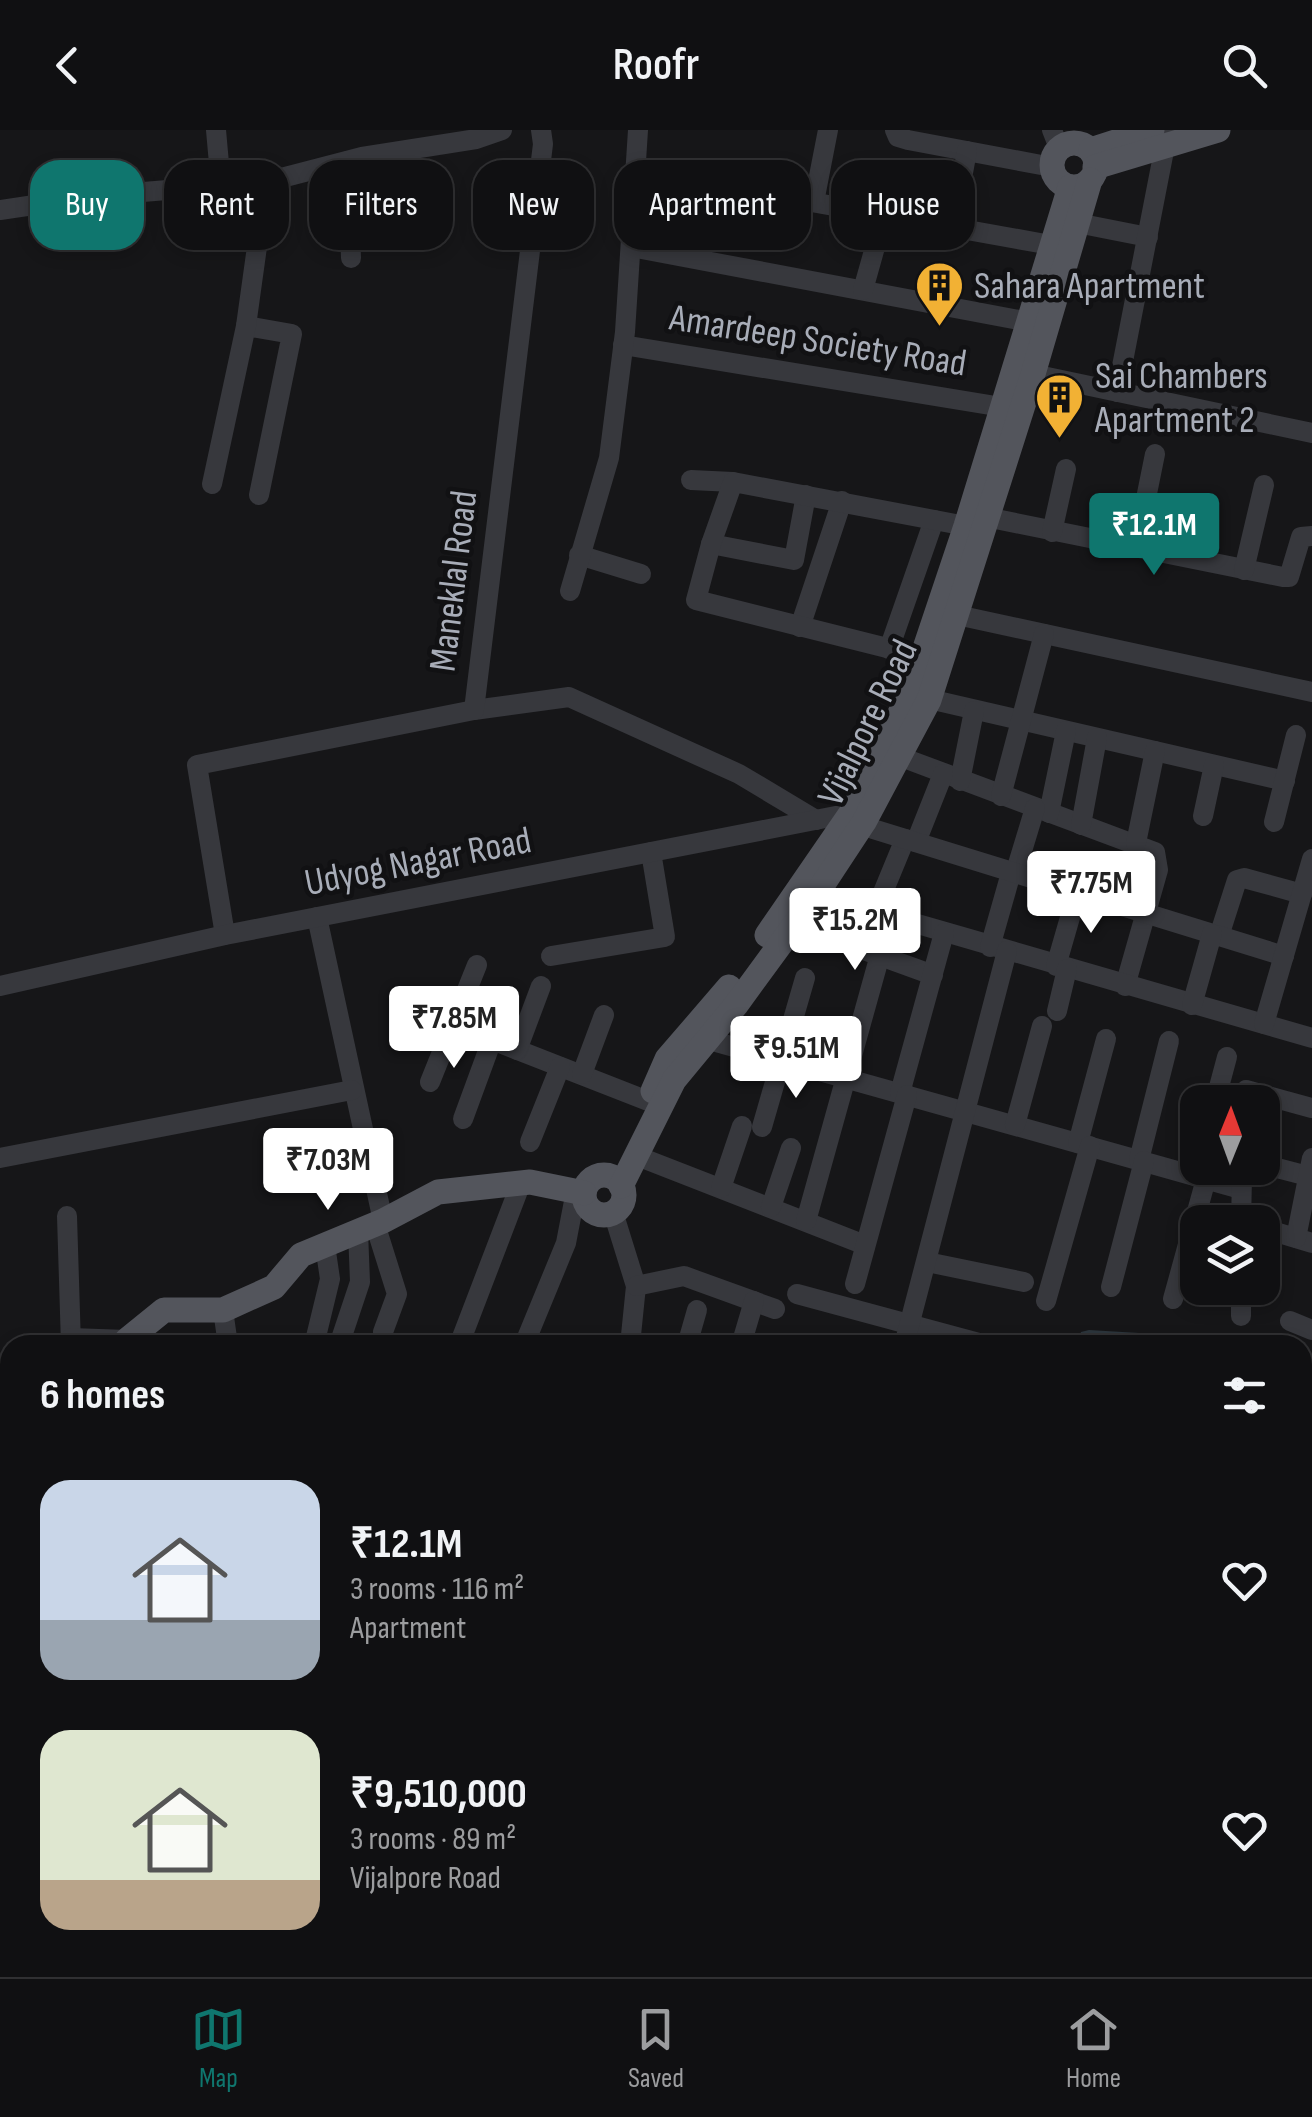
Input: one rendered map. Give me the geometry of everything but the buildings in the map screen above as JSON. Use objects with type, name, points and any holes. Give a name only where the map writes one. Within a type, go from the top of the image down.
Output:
[{"type":"main road","points":[[1086,171],[1074,143],[1054,149],[1058,180],[1086,171],[1162,135],[1218,130]]},
{"type":"main road","name":"Vijalpore Road","points":[[614,1212],[623,1198],[617,1182],[668,1059],[698,1037],[795,925],[858,818],[957,615],[974,519],[1002,407],[1077,224],[1086,171]]},
{"type":"main road","name":"Vijalpore Road","points":[[617,1182],[637,1156],[698,1037],[901,757],[919,697],[923,657],[1033,374],[1037,323],[1052,245],[1086,171]]},
{"type":"main road","points":[[580,1192],[595,1178],[617,1182]]},
{"type":"main road","points":[[134,1335],[164,1310],[224,1310],[274,1287],[295,1260],[438,1192],[521,1183],[580,1192]]},
{"type":"main road","points":[[580,1192],[590,1210],[614,1212]]},
{"type":"street","points":[[216,130],[219,160]]},
{"type":"street","points":[[354,160],[476,139],[502,130]]},
{"type":"street","name":"Maneklal Road","points":[[225,935],[197,765],[474,710],[543,144],[540,130]]},
{"type":"street","points":[[636,160],[638,130]]},
{"type":"street","points":[[814,202],[828,130]]},
{"type":"street","points":[[895,130],[898,137],[1054,149]]},
{"type":"street","points":[[1117,392],[1148,237],[1162,135]]},
{"type":"street","points":[[0,210],[164,190]]},
{"type":"street","points":[[811,202],[831,205]]},
{"type":"street","points":[[1077,224],[1148,237]]},
{"type":"street","points":[[975,232],[1052,245]]},
{"type":"street","points":[[212,484],[246,326],[257,250]]},
{"type":"street","points":[[351,250],[351,258]]},
{"type":"street","points":[[570,591],[609,458],[631,250]]},
{"type":"street","points":[[647,250],[1037,323]]},
{"type":"street","points":[[862,290],[874,250]]},
{"type":"street","points":[[246,326],[292,334],[259,494]]},
{"type":"street","name":"Amardeep Society Road","points":[[623,345],[1002,407]]},
{"type":"street","points":[[1033,374],[1312,433]]},
{"type":"street","points":[[1136,548],[1156,454]]},
{"type":"street","points":[[1052,532],[1066,470]]},
{"type":"street","points":[[691,480],[733,482],[934,520],[974,519],[1289,577],[1298,542],[1301,537],[1312,536]]},
{"type":"street","points":[[733,482],[710,544],[696,600],[923,657]]},
{"type":"street","points":[[1244,570],[1264,485]]},
{"type":"street","points":[[710,544],[794,560],[806,495]]},
{"type":"street","points":[[800,626],[842,501]]},
{"type":"street","points":[[889,649],[934,520]]},
{"type":"street","points":[[579,556],[641,574]]},
{"type":"street","points":[[957,615],[1312,692]]},
{"type":"street","points":[[1001,796],[1044,634]]},
{"type":"street","points":[[474,710],[568,697],[739,774],[816,820]]},
{"type":"street","points":[[919,697],[1284,781]]},
{"type":"street","points":[[974,711],[951,777],[910,840],[879,909],[883,914],[1312,1038]]},
{"type":"street","points":[[798,1294],[907,1335],[966,1112],[1013,874],[1042,811],[1066,731]]},
{"type":"street","points":[[1274,822],[1296,735]]},
{"type":"street","points":[[1081,824],[1097,738]]},
{"type":"street","points":[[1136,843],[1155,751]]},
{"type":"street","points":[[901,757],[1155,852],[1158,870],[1126,986]]},
{"type":"street","points":[[1203,816],[1214,765]]},
{"type":"street","points":[[858,818],[910,840],[1013,874],[1284,956]]},
{"type":"street","name":"Udyog Nagar Road","points":[[0,986],[316,917],[816,820],[858,818]]},
{"type":"street","points":[[552,956],[665,938],[651,852]]},
{"type":"street","points":[[1192,1005],[1237,880],[1308,876],[1264,1024]]},
{"type":"street","points":[[1015,1126],[1050,1018],[1077,893]]},
{"type":"street","points":[[316,917],[352,1090],[372,1225],[397,1294],[382,1332]]},
{"type":"street","points":[[795,925],[933,975]]},
{"type":"street","points":[[855,1284],[944,933]]},
{"type":"street","points":[[806,1221],[880,956]]},
{"type":"street","points":[[430,1082],[477,965]]},
{"type":"street","points":[[721,1188],[781,1060],[805,978]]},
{"type":"street","points":[[517,1050],[541,986]]},
{"type":"street","points":[[582,1074],[604,1016]]},
{"type":"street","points":[[454,1025],[648,1101]]},
{"type":"street","points":[[698,1037],[1180,1169]]},
{"type":"street","points":[[1046,1301],[1106,1038]]},
{"type":"street","points":[[463,1119],[492,1040]]},
{"type":"street","points":[[1111,1287],[1169,1040]]},
{"type":"street","points":[[1219,1085],[1226,1056]]},
{"type":"street","points":[[530,1142],[560,1067]]},
{"type":"street","points":[[0,1158],[352,1090]]},
{"type":"street","points":[[1280,1096],[1311,1102]]},
{"type":"street","points":[[771,1207],[791,1148]]},
{"type":"street","points":[[637,1156],[866,1245]]},
{"type":"street","points":[[1280,1166],[1311,1170],[1304,1240]]},
{"type":"street","points":[[463,1335],[521,1183]]},
{"type":"street","points":[[1173,1299],[1199,1185]]},
{"type":"street","points":[[1230,1185],[1241,1189]]},
{"type":"street","points":[[1241,1205],[1242,1185]]},
{"type":"street","points":[[528,1335],[566,1243],[580,1192]]},
{"type":"street","points":[[614,1212],[636,1286],[631,1335]]},
{"type":"street","points":[[67,1216],[71,1335]]},
{"type":"street","points":[[342,1335],[360,1282],[372,1225]]},
{"type":"street","points":[[316,1335],[330,1280],[324,1245]]},
{"type":"street","points":[[927,1262],[1024,1282]]},
{"type":"street","points":[[636,1286],[677,1276],[776,1309]]},
{"type":"street","points":[[744,1335],[754,1301]]},
{"type":"street","points":[[1241,1305],[1241,1316]]},
{"type":"street","points":[[224,1310],[227,1335]]},
{"type":"street","points":[[690,1335],[698,1310]]},
{"type":"street","points":[[1290,1321],[1312,1330]]},
{"type":"shaded area","points":[[1089,1330],[1159,1335],[1080,1335]]},
{"type":"place","name":"Sahara Apartment","points":[[939,328]]},
{"type":"place","name":"Sai Chambers Apartment 2","points":[[1060,440]]}]
